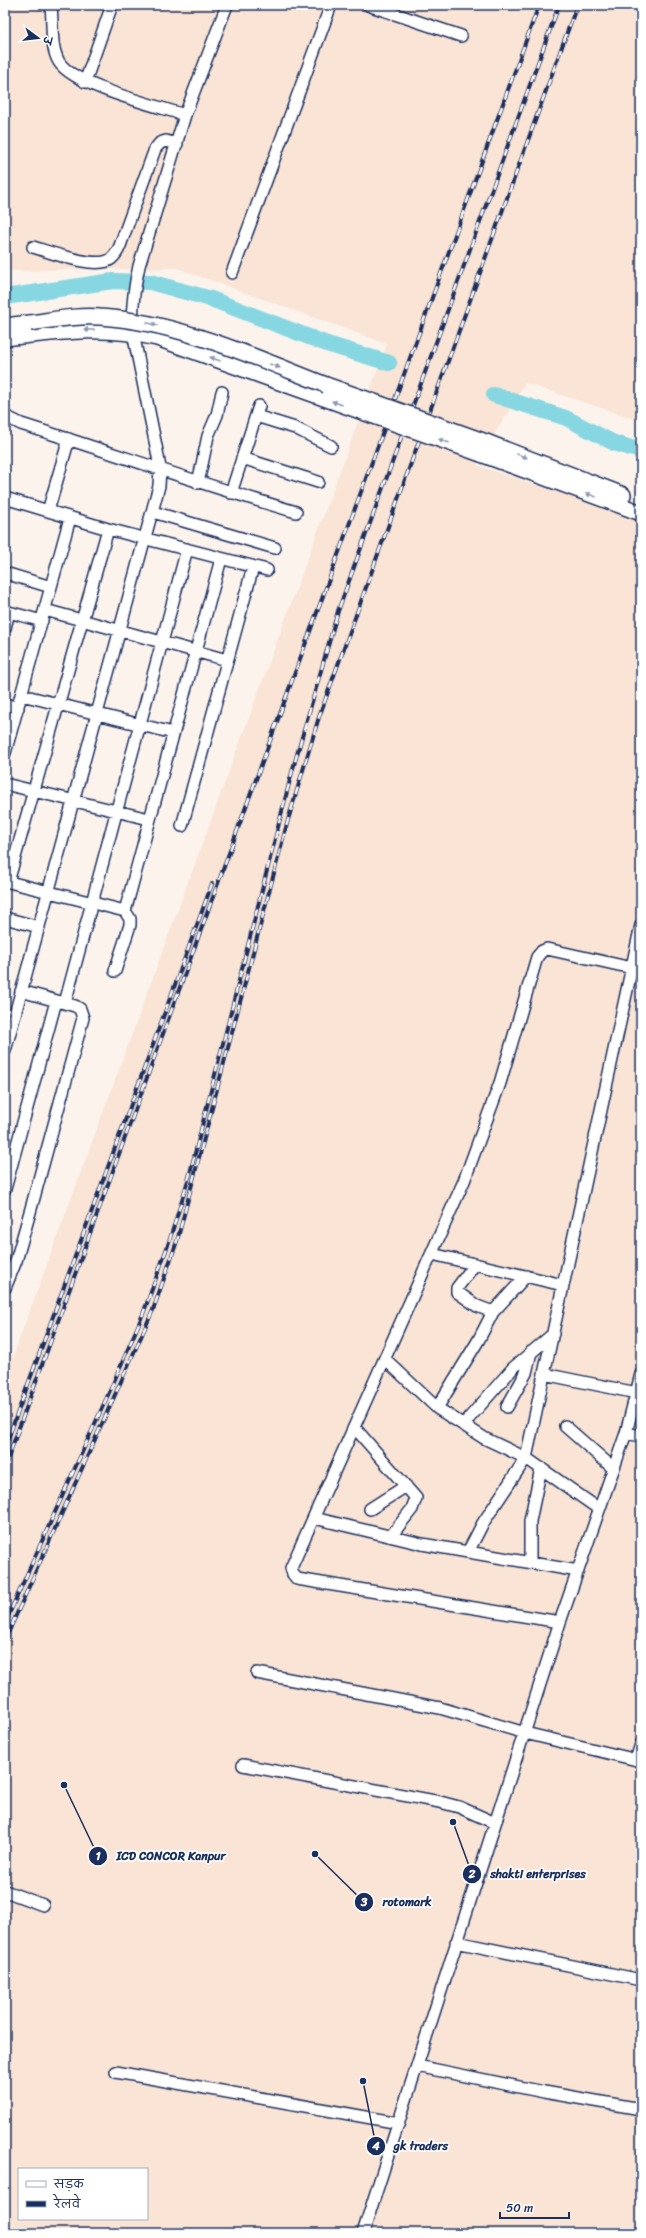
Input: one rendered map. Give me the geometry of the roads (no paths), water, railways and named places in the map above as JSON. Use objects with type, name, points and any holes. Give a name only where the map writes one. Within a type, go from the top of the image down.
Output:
[{"type":"street","points":[[51,5],[55,49],[59,62],[68,72],[85,82],[185,115]]},
{"type":"street","points":[[85,82],[112,5]]},
{"type":"street","points":[[5,1051],[9,1016],[21,991],[159,486],[160,468],[133,333],[132,318],[135,284],[139,266],[185,115],[227,5]]},
{"type":"street","points":[[232,272],[331,5]]},
{"type":"street","points":[[368,5],[461,36]]},
{"type":"street","points":[[33,248],[94,263],[111,259],[117,252],[122,240],[155,149],[160,143],[177,144]]},
{"type":"street","points":[[5,326],[98,317],[148,323],[196,336],[326,385],[377,410]]},
{"type":"street","points":[[5,338],[74,330],[103,329],[157,338],[377,410],[641,502]]},
{"type":"street","points":[[198,483],[208,436],[218,415],[222,392]]},
{"type":"street","points":[[231,493],[257,411],[331,446]]},
{"type":"street","points":[[5,416],[21,424],[160,468],[198,483],[296,512]]},
{"type":"street","points":[[48,511],[69,439]]},
{"type":"street","points":[[483,448],[641,512]]},
{"type":"street","points":[[242,458],[318,482]]},
{"type":"street","points":[[5,498],[70,518],[267,570]]},
{"type":"street","points":[[153,512],[275,548]]},
{"type":"street","points":[[5,753],[70,518]]},
{"type":"street","points":[[108,528],[59,705],[7,882],[124,911],[130,919],[130,925],[115,971]]},
{"type":"street","points":[[5,1189],[116,812],[161,641],[187,550]]},
{"type":"street","points":[[124,911],[221,559]]},
{"type":"street","points":[[182,826],[253,567]]},
{"type":"street","points":[[5,573],[51,587]]},
{"type":"street","points":[[45,610],[227,660]]},
{"type":"street","points":[[5,628],[7,611],[42,621]]},
{"type":"street","points":[[22,695],[96,715],[173,733]]},
{"type":"street","points":[[5,704],[18,708]]},
{"type":"street","points":[[5,784],[72,802],[149,819]]},
{"type":"street","points":[[5,918],[39,926]]},
{"type":"street","points":[[468,1552],[487,1518],[526,1458],[641,927]]},
{"type":"street","points":[[560,1622],[298,1579],[292,1574],[291,1568],[355,1428],[481,1139],[518,1028],[537,957],[542,951],[547,950],[632,968]]},
{"type":"street","points":[[5,1288],[10,1260],[51,1139],[83,1018],[80,1009],[21,991]]},
{"type":"street","points":[[432,1254],[563,1285]]},
{"type":"street","points":[[475,1264],[456,1292],[477,1306],[493,1312]]},
{"type":"street","points":[[437,1408],[478,1341],[493,1312],[526,1276]]},
{"type":"street","points":[[463,1425],[508,1373],[531,1351],[553,1334]]},
{"type":"street","points":[[507,1407],[526,1373],[531,1351]]},
{"type":"street","points":[[385,1359],[437,1408],[484,1438],[526,1458],[599,1509]]},
{"type":"street","points":[[544,1374],[637,1393]]},
{"type":"street","points":[[363,2233],[560,1622],[626,1433],[641,1374]]},
{"type":"street","points":[[565,1426],[613,1468]]},
{"type":"street","points":[[355,1428],[413,1494],[416,1503],[391,1536]]},
{"type":"street","points":[[626,1433],[641,1436]]},
{"type":"street","points":[[530,1563],[530,1521],[541,1468]]},
{"type":"street","points":[[370,1509],[406,1486]]},
{"type":"street","points":[[314,1518],[468,1552],[578,1571]]},
{"type":"street","points":[[257,1673],[440,1708],[525,1732],[638,1760],[641,1744]]},
{"type":"street","points":[[243,1765],[440,1802],[459,1807],[495,1823]]},
{"type":"street","points":[[5,1891],[43,1905]]},
{"type":"street","points":[[456,1942],[641,1980]]},
{"type":"street","points":[[417,2066],[544,2092],[641,2109]]},
{"type":"street","points":[[116,2072],[399,2123]]},
{"type":"waterway","points":[[5,297],[113,281],[150,282],[211,299],[327,344],[389,363]]},
{"type":"waterway","points":[[494,395],[566,418],[614,443],[641,451]]},
{"type":"railway","points":[[5,1466],[539,5]]},
{"type":"railway","points":[[5,1623],[112,1386],[143,1314],[168,1245],[189,1177],[292,772],[338,611],[559,5]]},
{"type":"railway","points":[[5,1640],[153,1310],[177,1241],[288,820],[319,717],[577,5]]},
{"type":"railway","points":[[5,1447],[212,884]]},
{"type":"place","name":"ICD CONCOR Kanpur","points":[[64,1785]]},
{"type":"place","name":"shakti enterprises","points":[[453,1822]]},
{"type":"place","name":"rotomark","points":[[315,1854]]},
{"type":"place","name":"gk traders","points":[[363,2081]]}]
